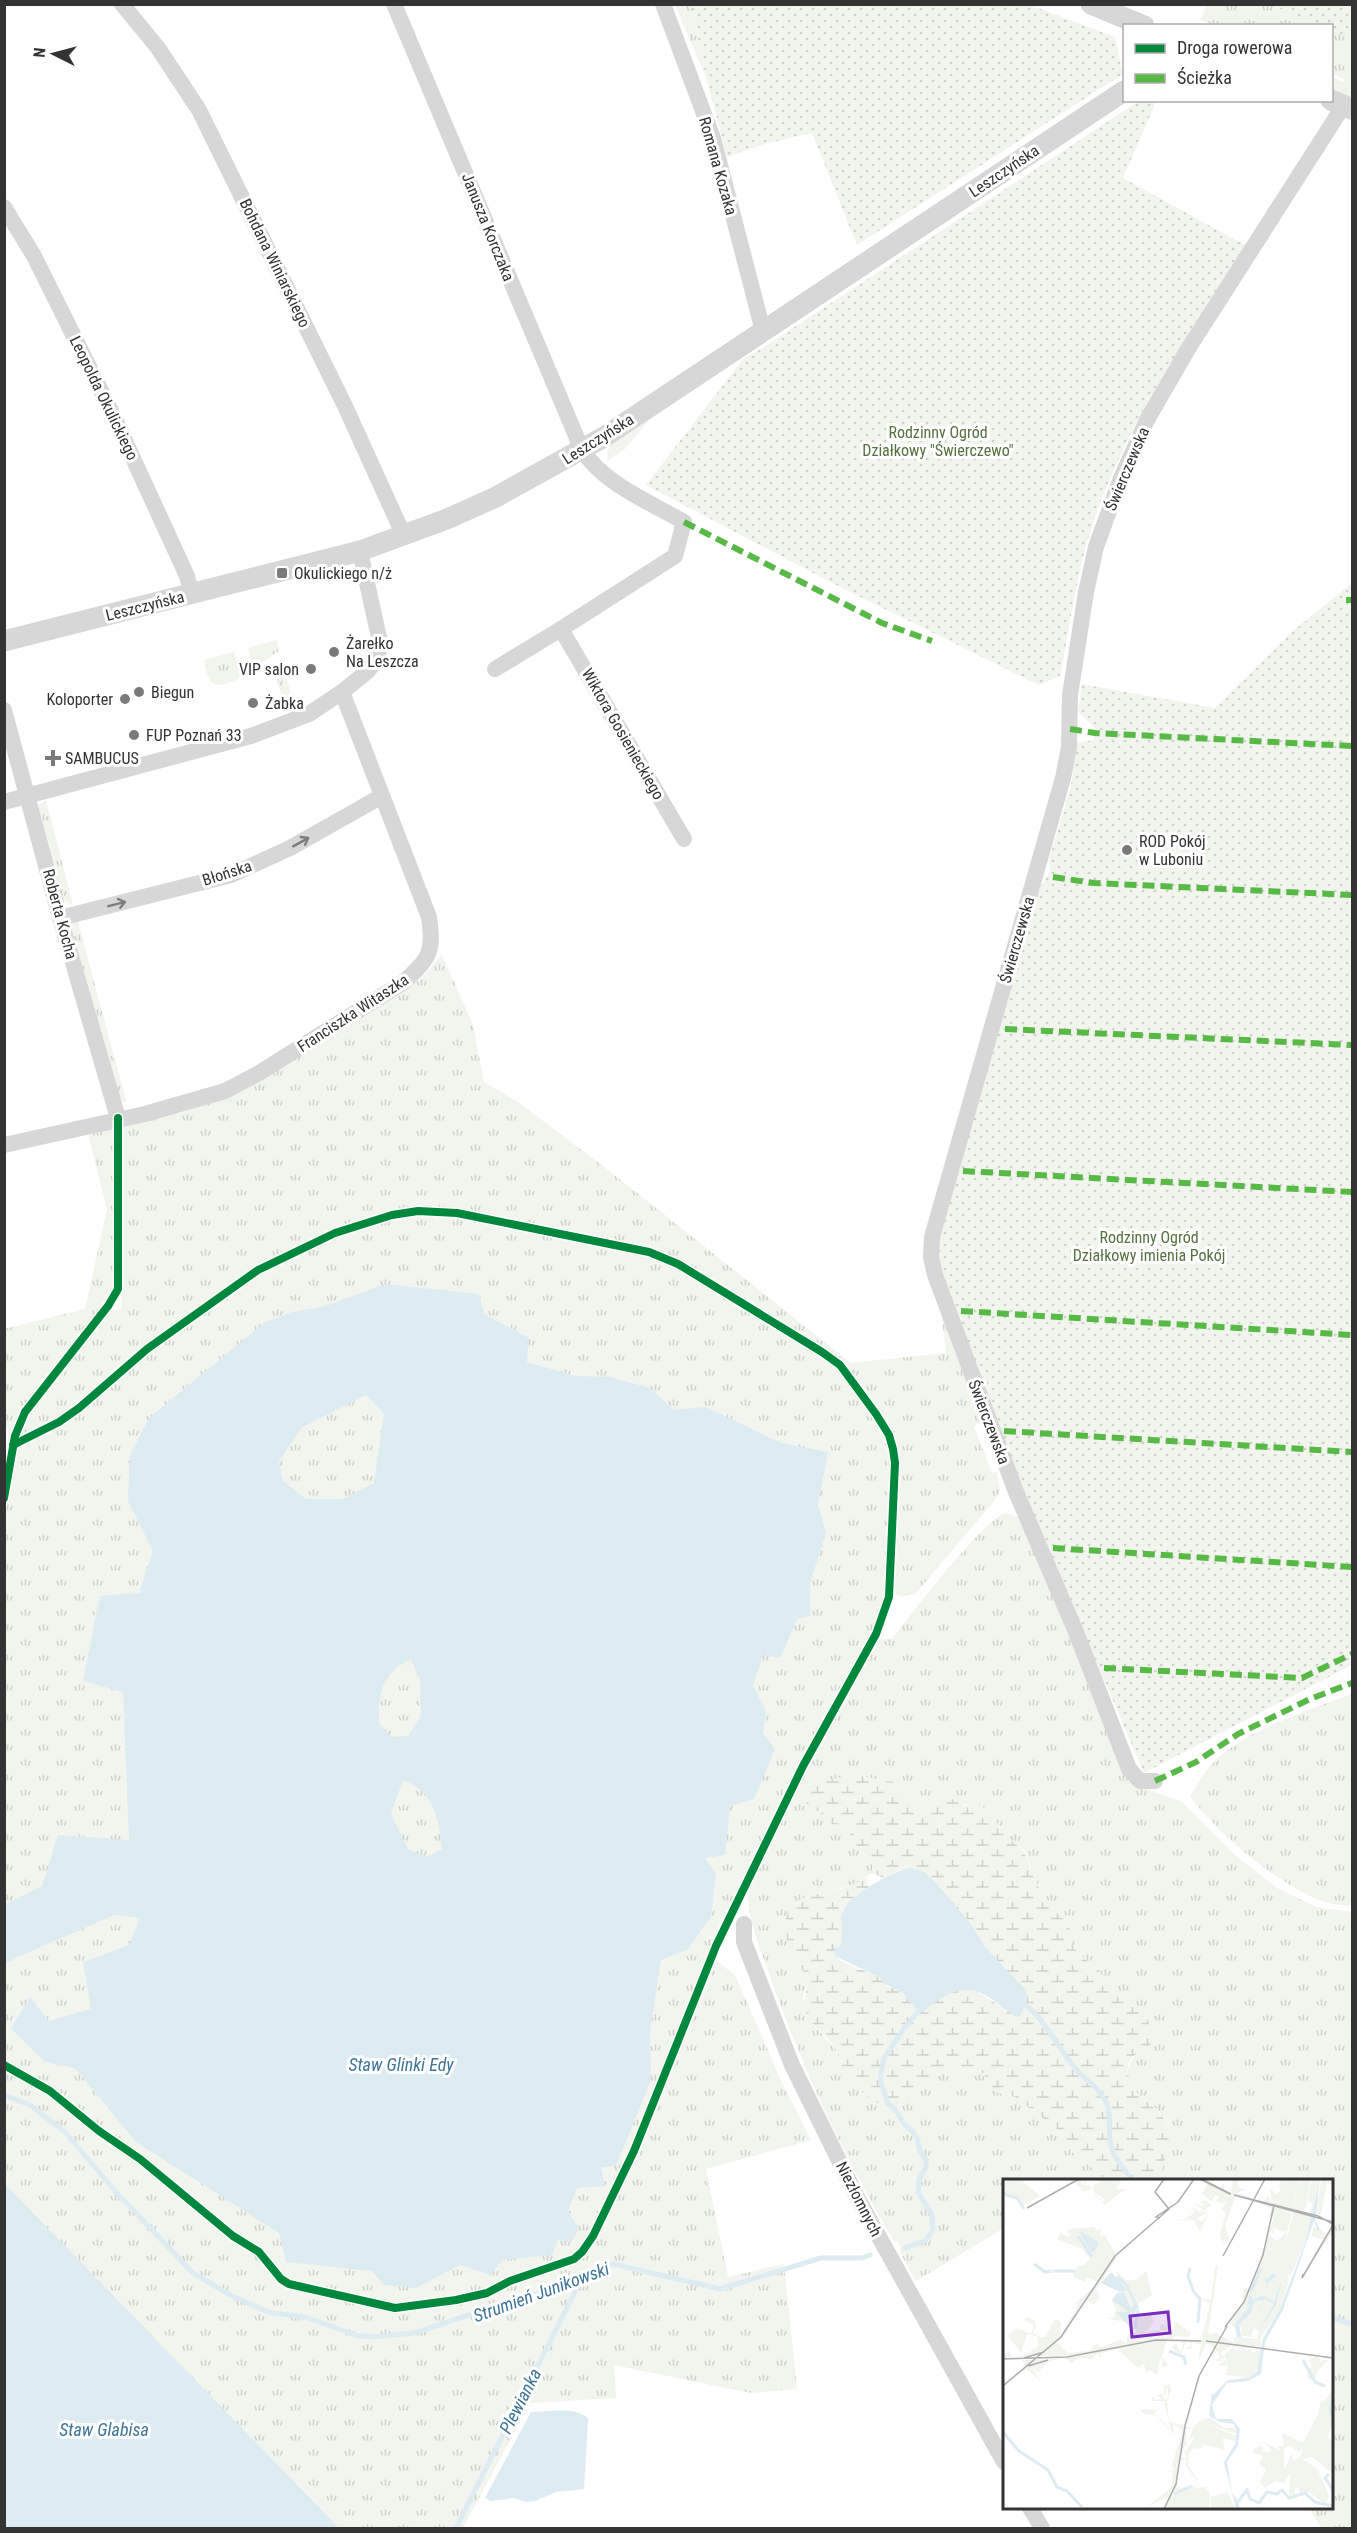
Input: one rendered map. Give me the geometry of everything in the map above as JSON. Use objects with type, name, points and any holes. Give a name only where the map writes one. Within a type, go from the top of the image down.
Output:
[{"type":"street","name":"Bohdana Winiarskiego","points":[[122,4],[158,48],[204,120],[339,395],[404,536]]},
{"type":"street","name":"Janusza Korczaka","points":[[394,4],[582,450]]},
{"type":"street","name":"Romana Kozaka","points":[[663,4],[713,138],[763,331]]},
{"type":"street","points":[[1091,4],[1139,24]]},
{"type":"street","name":"Leszczyńska","points":[[4,641],[360,551],[404,536],[496,497],[582,450],[1123,91]]},
{"type":"street","name":"Świerczewska","points":[[1155,1780],[1140,1781],[1129,1769],[1076,1632],[1016,1492],[938,1284],[931,1257],[932,1237],[1063,778],[1069,741],[1070,695],[1086,592],[1104,523],[1147,420],[1178,365],[1345,106]]},
{"type":"street","name":"Leopolda Okulickiego","points":[[4,207],[34,256],[115,419],[187,576],[192,595]]},
{"type":"street","points":[[495,669],[561,630],[675,556],[684,522],[605,476],[590,463],[582,450]]},
{"type":"street","points":[[4,802],[277,728],[309,714],[342,692],[368,670],[377,659],[380,642],[360,551]]},
{"type":"street","name":"Wiktora Gosienieckiego","points":[[561,630],[684,839]]},
{"type":"street","name":"Franciszka Witaszka","points":[[4,1145],[118,1118],[145,1114],[236,1086],[404,982],[426,962],[432,942],[429,917],[342,692]]},
{"type":"street","name":"Roberta Kocha","points":[[4,710],[60,918],[118,1118]]},
{"type":"street","name":"Błońska","points":[[60,918],[231,875],[290,848],[382,796]]},
{"type":"street","name":"Niezłomnych","points":[[744,1924],[744,1942],[802,2085],[872,2225],[1003,2458]]},
{"type":"street","points":[[1031,2509],[1042,2529]]},
{"type":"green space","points":[[675,5],[691,5],[706,77]]},
{"type":"green space","points":[[691,5],[1030,5],[1115,37],[1123,74],[857,245],[812,133],[768,143],[727,157],[706,77]]},
{"type":"green space","points":[[1207,5],[1271,5],[1318,24],[1211,24],[1200,20]]},
{"type":"green space","points":[[1271,5],[1352,5],[1352,39],[1333,30],[1333,24],[1318,24]]},
{"type":"green space","points":[[1333,30],[1352,39],[1352,98],[1333,90],[1333,77],[1343,82],[1344,79],[1333,74]]},
{"type":"green space","name":"Rodzinny Ogród Działkowy \"Świerczewo\"","points":[[1137,102],[1156,102],[1123,178],[1245,245],[1159,383],[1121,454],[1091,529],[1081,565],[1060,676],[1039,685],[834,584],[646,485],[744,358]]},
{"type":"green space","points":[[649,420],[624,450],[607,461],[607,452],[611,445]]},
{"type":"green space","name":"Rodzinny Ogród Działkowy imienia Pokój","points":[[1352,583],[1352,1665],[1144,1773],[1021,1486],[939,1264],[938,1245],[1039,889],[1049,872],[1049,860],[1071,785],[1077,743],[1094,740],[1095,728],[1078,712],[1082,684],[1215,708],[1293,631]]},
{"type":"green space","points":[[277,640],[279,651],[257,666],[253,665],[248,648]]},
{"type":"green space","points":[[234,652],[240,673],[239,678],[219,685],[215,684],[207,675],[204,660]]},
{"type":"green space","points":[[284,667],[294,707],[286,712],[277,679]]},
{"type":"green space","points":[[46,800],[73,905],[63,900],[38,805]]},
{"type":"green space","points":[[77,919],[125,1103],[120,1098],[70,928]]},
{"type":"green space","points":[[442,955],[473,1025],[484,1082],[518,1102],[612,1173],[851,1363],[946,1353],[941,1310],[983,1421],[974,1426],[992,1473],[997,1472],[1000,1490],[995,1500],[915,1594],[903,1596],[893,1594],[899,1462],[884,1422],[861,1386],[843,1364],[835,1366],[879,1425],[889,1451],[891,1480],[886,1595],[876,1626],[820,1724],[709,1955],[735,1975],[783,2085],[811,2140],[706,2169],[728,2277],[784,2264],[797,2389],[751,2393],[614,2365],[616,2398],[530,2403],[463,2528],[5,2528],[4,1524],[15,1455],[24,1423],[31,1411],[110,1310],[121,1310],[123,1276],[121,1126],[184,1109],[419,980]]},
{"type":"green space","points":[[114,1128],[115,1279],[112,1291],[23,1409],[9,1440],[4,1411],[4,1329],[85,1309],[107,1209],[88,1134]]},
{"type":"green space","points":[[1005,1513],[1019,1517],[1141,1787],[1182,1802],[1236,1856],[1277,1888],[1316,1907],[1352,1912],[1352,2528],[1321,2528],[1310,2509],[1333,2509],[1333,2179],[1162,2179],[1169,2138],[1167,2124],[1160,2112],[1134,2090],[1128,2077],[1133,2058],[1149,2045],[1146,2019],[1139,2008],[1115,1996],[1099,1970],[1079,1954],[1072,1945],[1070,1930],[1064,1919],[1047,1904],[1034,1878],[1024,1849],[1007,1838],[988,1810],[979,1805],[968,1806],[952,1799],[926,1808],[920,1807],[909,1801],[892,1781],[857,1776],[827,1780],[820,1776],[812,1781],[806,1799],[807,1809],[820,1812],[830,1823],[848,1828],[853,1844],[871,1860],[873,1868],[872,1873],[858,1883],[800,1900],[793,1905],[785,1920],[787,1937],[794,1958],[805,1974],[807,1983],[803,1996],[814,2026],[836,2049],[841,2063],[861,2091],[879,2104],[914,2096],[943,2072],[959,2068],[974,2070],[983,2073],[996,2092],[1015,2097],[1058,2130],[1071,2151],[1106,2179],[1003,2179],[1003,2229],[916,2281],[902,2256],[898,2241],[894,2241],[876,2210],[826,2113],[783,2013],[759,1947],[750,1915],[748,1892],[795,1790],[880,1638],[892,1639],[964,1550],[995,1519]]},
{"type":"green space","points":[[1352,1694],[1352,1906],[1325,1902],[1288,1884],[1270,1872],[1234,1843],[1190,1797],[1209,1767],[1241,1741],[1278,1722]]},
{"type":"green space","points":[[820,1776],[827,1780],[857,1776],[892,1781],[914,1805],[926,1808],[952,1799],[967,1806],[979,1805],[988,1810],[1007,1838],[1023,1849],[1047,1904],[1069,1924],[1072,1945],[1079,1954],[1099,1970],[1115,1996],[1137,2005],[1150,2026],[1152,2042],[1129,2062],[1128,2077],[1135,2091],[1161,2115],[1169,2131],[1170,2137],[1162,2179],[1106,2179],[1101,2177],[1086,2161],[1071,2151],[1058,2130],[1015,2097],[996,2092],[983,2073],[974,2070],[959,2068],[943,2072],[905,2104],[895,2109],[878,2103],[856,2086],[841,2063],[834,2046],[815,2026],[806,2011],[806,1979],[791,1952],[785,1925],[788,1912],[797,1901],[844,1888],[866,1878],[869,1887],[856,1898],[842,1924],[844,1934],[839,1947],[839,1960],[881,1978],[889,1987],[904,1994],[918,2011],[954,1991],[972,1991],[1007,2012],[1024,2003],[1027,1995],[1024,1988],[984,1947],[971,1924],[898,1871],[884,1878],[872,1873],[872,1861],[853,1845],[848,1828],[831,1823],[820,1812],[807,1809],[806,1799],[809,1785]]},
{"type":"water","name":"Staw Glinki Edy","points":[[385,1284],[479,1294],[484,1314],[529,1338],[527,1362],[575,1376],[610,1377],[650,1388],[674,1410],[706,1407],[781,1443],[828,1452],[818,1504],[826,1533],[810,1583],[810,1616],[797,1619],[780,1658],[763,1655],[753,1686],[766,1711],[763,1733],[775,1749],[754,1799],[730,1806],[725,1855],[705,1858],[716,1874],[711,1917],[688,1949],[661,1960],[650,2030],[651,2080],[616,2166],[601,2167],[605,2186],[577,2188],[568,2211],[579,2229],[571,2242],[558,2240],[552,2255],[502,2260],[491,2275],[460,2265],[416,2288],[384,2285],[372,2271],[286,2262],[279,2233],[136,2142],[75,2068],[45,2062],[11,2028],[30,1997],[49,2021],[91,2009],[83,1962],[129,1945],[140,1918],[114,1915],[4,1963],[5,1905],[42,1886],[58,1835],[129,1840],[123,1692],[83,1681],[100,1596],[139,1593],[153,1551],[128,1501],[130,1455],[149,1418],[264,1323],[292,1312],[326,1306]],"holes":[[[366,1395],[384,1414],[374,1483],[343,1499],[306,1499],[283,1481],[279,1461],[301,1428]],[[411,1659],[420,1680],[421,1715],[408,1736],[391,1737],[379,1723],[381,1693],[387,1678]],[[403,1780],[422,1791],[437,1817],[442,1849],[426,1857],[408,1849],[391,1814]]]},
{"type":"water","points":[[911,1868],[924,1872],[935,1882],[971,1924],[985,1947],[1024,1988],[1027,1995],[1021,2015],[1017,2017],[990,1998],[971,1990],[946,1995],[923,2012],[918,2011],[904,1994],[884,1983],[881,1978],[835,1956],[834,1948],[839,1947],[841,1943],[841,1918],[846,1906],[872,1885]]},
{"type":"water","name":"Staw Glabisa","points":[[5,2184],[336,2525],[339,2528],[5,2528]]},
{"type":"water","points":[[569,2411],[583,2414],[588,2418],[584,2489],[556,2492],[535,2501],[527,2502],[513,2498],[491,2501],[485,2498],[531,2412]]},
{"type":"waterway","name":"Strumień Junikowski","points":[[1019,2000],[1036,2014],[1074,2067],[1104,2098],[1109,2116],[1112,2150],[1131,2179]]},
{"type":"waterway","name":"Strumień Junikowski","points":[[905,2248],[925,2241],[933,2230],[932,2215],[918,2192],[919,2180],[926,2167],[926,2160],[920,2151],[917,2138],[895,2109],[888,2104],[880,2079],[884,2058],[921,2008]]},
{"type":"waterway","name":"Strumień Junikowski","points":[[4,2095],[30,2105],[65,2132],[115,2191],[193,2273],[230,2295],[268,2312],[308,2318],[355,2335],[372,2337],[414,2333],[472,2314],[509,2307],[570,2278],[613,2264],[720,2289],[821,2258],[862,2258],[870,2255]]},
{"type":"waterway","name":"Plewianka","points":[[456,2528],[584,2274]]},
{"type":"waterway","name":"Strumień Junikowski","points":[[1333,2318],[1352,2324]]},
{"type":"marked path","points":[[684,522],[882,623],[932,641]]},
{"type":"marked path","points":[[1346,600],[1352,600]]},
{"type":"marked path","points":[[1070,729],[1095,733],[1352,746]]},
{"type":"marked path","points":[[1053,877],[1094,883],[1352,895]]},
{"type":"marked path","points":[[1005,1029],[1352,1045]]},
{"type":"marked path","points":[[963,1171],[1352,1192]]},
{"type":"marked path","points":[[961,1311],[1352,1335]]},
{"type":"marked path","points":[[1004,1431],[1352,1452]]},
{"type":"marked path","points":[[1053,1548],[1352,1567]]},
{"type":"marked path","points":[[1104,1668],[1302,1678],[1352,1654]]},
{"type":"marked path","points":[[1155,1781],[1196,1762],[1238,1734],[1310,1699],[1352,1683]]},
{"type":"cycle path","points":[[4,1498],[15,1436],[25,1412],[108,1306],[118,1289],[118,1118]]},
{"type":"cycle path","points":[[4,2065],[50,2091],[99,2131],[140,2159],[233,2236],[259,2252],[281,2279],[289,2284],[395,2308],[456,2300],[487,2293],[510,2281],[574,2259],[593,2236],[634,2151],[716,1946],[803,1766],[876,1634],[889,1597],[895,1463],[889,1435],[840,1365],[678,1264],[649,1252],[457,1213],[418,1211],[392,1215],[335,1233],[258,1270],[147,1349],[79,1408],[59,1422],[13,1445]]},
{"type":"place","name":"Okulickiego n/ż","points":[[282,573]]},
{"type":"place","name":"Żarełko Na Leszcza","points":[[334,652]]},
{"type":"place","name":"VIP salon","points":[[311,669]]},
{"type":"place","name":"Biegun","points":[[139,692]]},
{"type":"place","name":"Koloporter","points":[[125,699]]},
{"type":"place","name":"Żabka","points":[[253,703]]},
{"type":"place","name":"FUP Poznań 33","points":[[134,735]]},
{"type":"place","name":"SAMBUCUS","points":[[53,758]]},
{"type":"place","name":"ROD Pokój w Luboniu","points":[[1127,850]]}]
